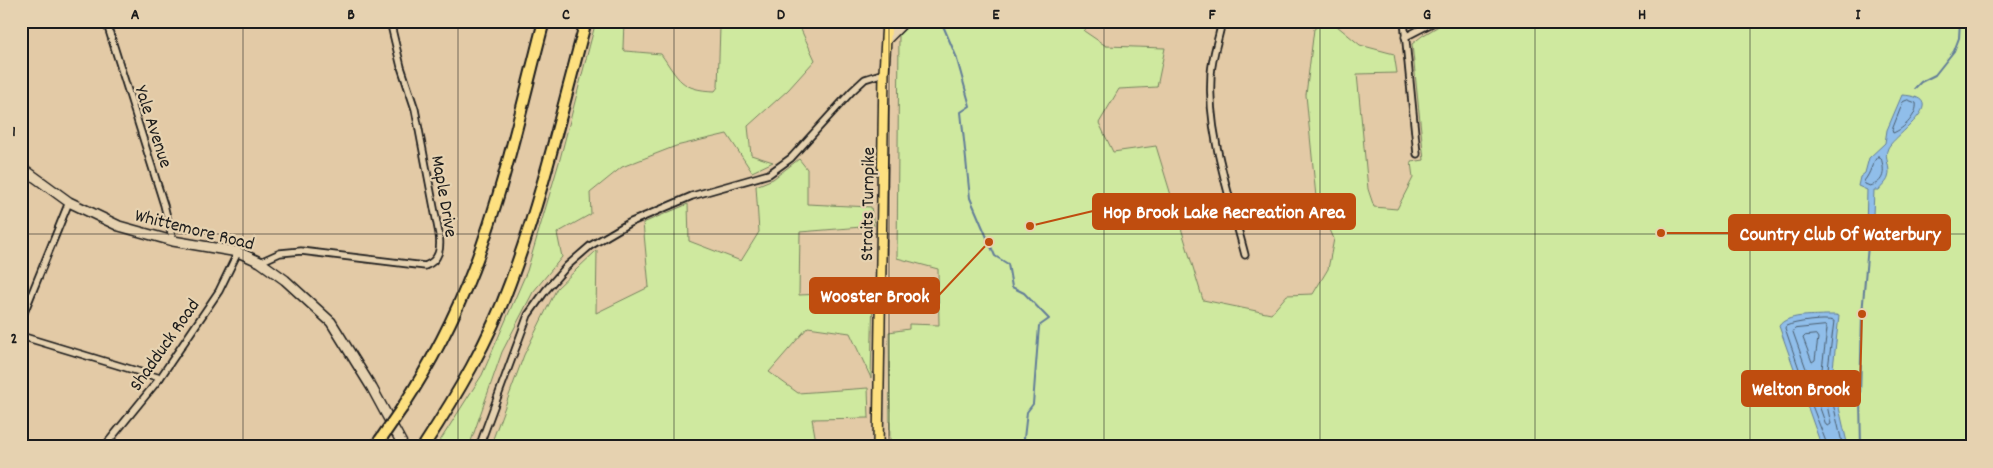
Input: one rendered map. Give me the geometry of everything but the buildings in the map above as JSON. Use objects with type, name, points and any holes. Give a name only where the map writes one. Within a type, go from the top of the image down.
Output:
[{"type":"highway","points":[[377,443],[402,408],[434,354],[476,262],[501,182],[544,21]]},
{"type":"highway","points":[[423,447],[469,372],[510,284],[539,192],[586,21]]},
{"type":"main road","name":"Straits Turnpike","points":[[878,447],[884,73],[887,21]]},
{"type":"main road","points":[[887,39],[904,21]]},
{"type":"main road","name":"Whittemore Road","points":[[21,167],[69,202],[119,226],[173,241],[238,252],[260,262],[284,280],[331,322],[368,380],[404,447]]},
{"type":"street","name":"Yale Avenue","points":[[106,21],[164,205],[173,241]]},
{"type":"street","name":"Maple Drive","points":[[260,262],[280,253],[300,251],[425,266],[432,263],[438,256],[439,234],[415,109],[401,67],[390,21]]},
{"type":"street","points":[[1222,21],[1211,72],[1210,104],[1219,154],[1245,254]]},
{"type":"street","points":[[1404,21],[1418,154]]},
{"type":"street","points":[[1405,37],[1436,21]]},
{"type":"street","points":[[479,447],[528,315],[567,266],[590,246],[630,223],[692,196],[769,174],[790,158],[865,79],[884,73]]},
{"type":"street","points":[[21,320],[69,202]]},
{"type":"street","name":"Shadduck Road","points":[[104,447],[160,378],[219,291],[238,252]]},
{"type":"street","points":[[21,336],[160,378]]},
{"type":"green space","points":[[596,21],[624,21],[623,48],[625,51],[661,54],[682,82],[688,86],[704,90],[715,91],[718,87],[720,27],[746,21],[797,21],[815,60],[788,90],[748,126],[751,155],[773,162],[752,172],[727,134],[676,146],[622,167],[590,193],[591,214],[557,233],[562,257],[533,292],[502,352],[469,447],[436,447],[482,375],[527,271],[560,159]]},
{"type":"green space","points":[[913,21],[1093,21],[1084,31],[1106,46],[1165,48],[1157,87],[1119,89],[1099,123],[1113,152],[1156,146],[1203,300],[1271,314],[1287,295],[1313,294],[1328,269],[1334,239],[1316,197],[1306,95],[1314,29],[1326,21],[1331,21],[1360,45],[1394,54],[1397,73],[1357,74],[1368,189],[1374,207],[1397,209],[1413,178],[1411,162],[1424,160],[1412,44],[1447,21],[1972,21],[1972,447],[890,447],[889,332],[909,329],[909,324],[939,325],[938,269],[897,258],[899,35]]},
{"type":"green space","points":[[799,159],[807,169],[807,204],[871,207],[874,226],[800,232],[799,295],[873,292],[871,378],[850,333],[808,327],[769,372],[798,393],[868,388],[869,418],[812,419],[817,447],[490,447],[524,355],[557,288],[597,250],[596,313],[649,287],[643,223],[688,204],[689,241],[741,261],[759,232],[756,186],[773,179]]},
{"type":"water","points":[[1902,95],[1917,98],[1923,103],[1922,109],[1888,148],[1886,156],[1889,170],[1888,178],[1879,190],[1874,190],[1873,215],[1870,228],[1866,230],[1867,190],[1858,186],[1860,177],[1865,173],[1869,158],[1885,143],[1887,130]]},
{"type":"water","points":[[1839,316],[1832,377],[1848,447],[1825,447],[1819,439],[1779,326],[1788,319]]},
{"type":"waterway","points":[[941,21],[956,56],[970,106],[961,112],[970,198],[995,256],[1008,264],[1012,287],[1024,293],[1049,319],[1039,326],[1033,404],[1027,412],[1023,447]]},
{"type":"waterway","points":[[1915,88],[1921,82],[1935,75],[1954,51],[1959,38],[1960,21]]},
{"type":"waterway","points":[[1861,447],[1862,314],[1869,234]]},
{"type":"place","name":"Hop Brook Lake Recreation Area","points":[[1030,226]]},
{"type":"place","name":"Country Club Of Waterbury","points":[[1661,233]]},
{"type":"place","name":"Wooster Brook","points":[[989,242]]},
{"type":"place","name":"Welton Brook","points":[[1862,314]]}]
